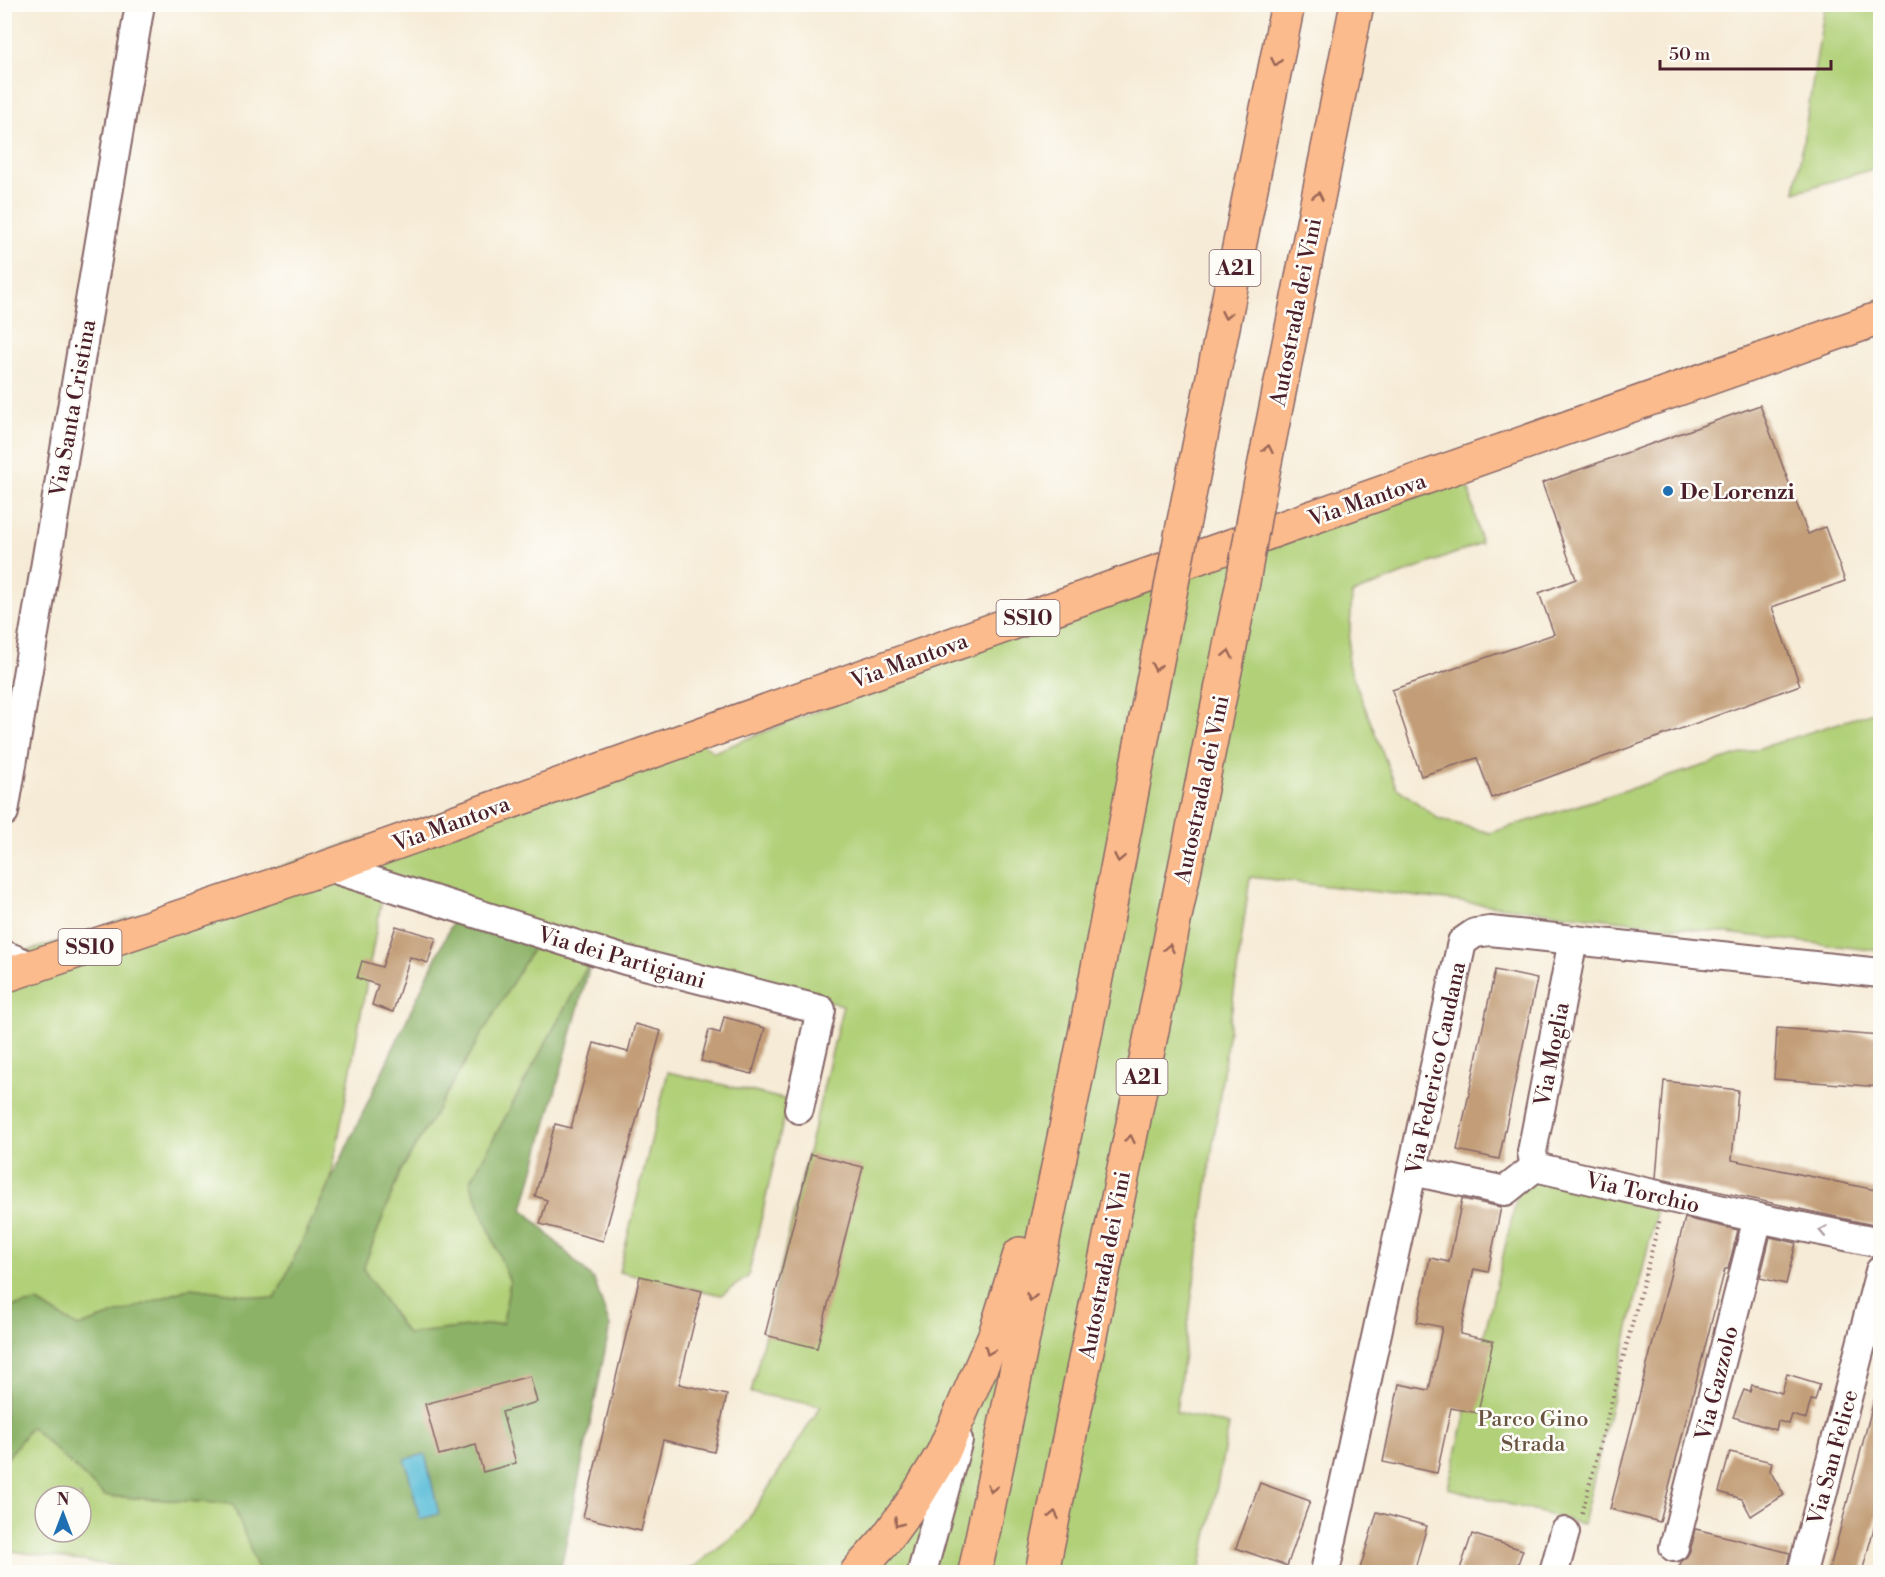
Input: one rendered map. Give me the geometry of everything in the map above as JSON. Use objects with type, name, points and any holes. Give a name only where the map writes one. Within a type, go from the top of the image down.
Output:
[{"type":"main road","name":"A21","points":[[975,1572],[1085,1035],[1182,531],[1288,4]]},
{"type":"main road","name":"Autostrada dei Vini","points":[[1042,1572],[1243,582],[1357,4]]},
{"type":"main road","name":"Via Mantova","points":[[14,966],[328,867],[1125,583],[1881,318]]},
{"type":"main road","points":[[857,1572],[883,1543],[915,1499],[943,1453],[970,1395],[995,1335],[1011,1286],[1025,1235],[1042,1153],[1085,1035]]},
{"type":"street","name":"Via Santa Cristina","points":[[4,812],[141,4]]},
{"type":"street","name":"Via dei Partigiani","points":[[328,867],[625,960],[821,1010],[799,1109]]},
{"type":"street","name":"Via Federico Caudana","points":[[1324,1572],[1462,942],[1475,933],[1490,930],[1881,973]]},
{"type":"street","name":"Via Moglia","points":[[1535,1167],[1532,1152],[1573,940]]},
{"type":"street","points":[[1413,1171],[1504,1191],[1535,1167]]},
{"type":"street","name":"Via Torchio","points":[[1535,1167],[1665,1198],[1881,1243]]},
{"type":"street","name":"Via Gazzolo","points":[[1674,1547],[1758,1218]]},
{"type":"street","name":"Via San Felice","points":[[1802,1572],[1881,1271]]},
{"type":"street","points":[[922,1572],[970,1395]]},
{"type":"street","points":[[1554,1572],[1565,1532]]},
{"type":"path","points":[[1565,1532],[1581,1520],[1665,1198]]},
{"type":"green space","points":[[1825,5],[1880,5],[1880,167],[1795,192]]},
{"type":"green space","points":[[1467,481],[1481,543],[1352,594],[1348,664],[1396,787],[1439,819],[1490,833],[1880,710],[1880,951],[1250,877],[1176,1412],[1229,1425],[1200,1572],[680,1572],[692,1568],[742,1529],[821,1406],[751,1393],[843,1005],[701,971],[592,958],[470,1182],[510,1282],[503,1323],[407,1334],[363,1269],[400,1172],[537,940],[383,892],[331,1179],[275,1299],[191,1288],[78,1327],[38,1302],[5,1308],[4,959],[687,731],[714,752],[1081,606],[1293,533]]},
{"type":"green space","points":[[456,915],[538,940],[400,1172],[363,1269],[407,1334],[503,1323],[510,1282],[470,1182],[592,958],[523,1209],[594,1280],[610,1326],[560,1572],[259,1572],[233,1504],[105,1496],[31,1427],[5,1461],[5,1308],[38,1302],[78,1327],[191,1288],[275,1299]]},
{"type":"green space","points":[[668,1072],[788,1100],[748,1277],[721,1295],[619,1272]]},
{"type":"green space","name":"Parco Gino Strada","points":[[1523,1171],[1660,1196],[1583,1524],[1448,1488]]},
{"type":"green space","points":[[31,1427],[92,1484],[33,1484],[33,1544],[93,1544],[93,1485],[105,1496],[234,1504],[259,1572],[160,1572],[5,1550],[4,1462]]},
{"type":"water","points":[[425,1454],[439,1514],[420,1519],[405,1459]]},
{"type":"building","points":[[1760,405],[1808,534],[1825,527],[1845,581],[1772,607],[1800,685],[1492,798],[1477,758],[1421,776],[1392,690],[1554,634],[1539,593],[1576,579],[1542,483]]},
{"type":"building","points":[[396,926],[436,938],[428,963],[410,957],[393,1012],[372,1005],[378,985],[357,978],[362,961],[382,967]]},
{"type":"building","points":[[1495,970],[1537,979],[1499,1159],[1457,1150]]},
{"type":"building","points":[[724,1017],[765,1028],[752,1074],[701,1061],[709,1030],[720,1033]]},
{"type":"building","points":[[635,1024],[661,1031],[603,1241],[540,1224],[547,1200],[535,1196],[555,1124],[571,1128],[594,1043],[628,1052]]},
{"type":"building","points":[[1777,1028],[1881,1036],[1881,1087],[1774,1079]]},
{"type":"building","points":[[1664,1081],[1738,1090],[1732,1160],[1881,1191],[1881,1215],[1878,1226],[1656,1178]]},
{"type":"building","points":[[811,1154],[863,1167],[817,1348],[765,1335]]},
{"type":"building","points":[[1462,1199],[1501,1207],[1488,1272],[1474,1269],[1460,1334],[1493,1341],[1478,1413],[1451,1408],[1437,1473],[1383,1462],[1399,1384],[1429,1390],[1442,1327],[1417,1322],[1430,1258],[1449,1262]]},
{"type":"building","points":[[1685,1218],[1738,1230],[1728,1269],[1725,1269],[1660,1522],[1610,1509]]},
{"type":"building","points":[[1770,1237],[1796,1243],[1786,1284],[1760,1278]]},
{"type":"building","points":[[640,1276],[702,1291],[679,1384],[727,1395],[714,1452],[663,1440],[641,1531],[583,1517]]},
{"type":"building","points":[[1787,1374],[1820,1384],[1815,1401],[1811,1400],[1806,1419],[1792,1415],[1789,1424],[1778,1421],[1776,1430],[1733,1417],[1744,1390],[1750,1392],[1752,1385],[1782,1393]]},
{"type":"building","points":[[530,1376],[537,1402],[502,1412],[516,1463],[483,1472],[476,1445],[439,1455],[425,1404]]},
{"type":"building","points":[[1874,1400],[1881,1401],[1881,1502],[1862,1572],[1829,1572]]},
{"type":"building","points":[[1730,1452],[1772,1462],[1770,1471],[1784,1495],[1751,1516],[1742,1499],[1719,1492]]},
{"type":"building","points":[[1260,1483],[1310,1501],[1287,1566],[1236,1548]]},
{"type":"building","points":[[1377,1512],[1427,1526],[1414,1572],[1359,1572]]},
{"type":"building","points":[[1696,1529],[1790,1553],[1786,1572],[1678,1572],[1681,1562],[1690,1551]]},
{"type":"building","points":[[1472,1534],[1523,1550],[1515,1572],[1459,1572]]},
{"type":"place","name":"De Lorenzi","points":[[1668,491]]}]
